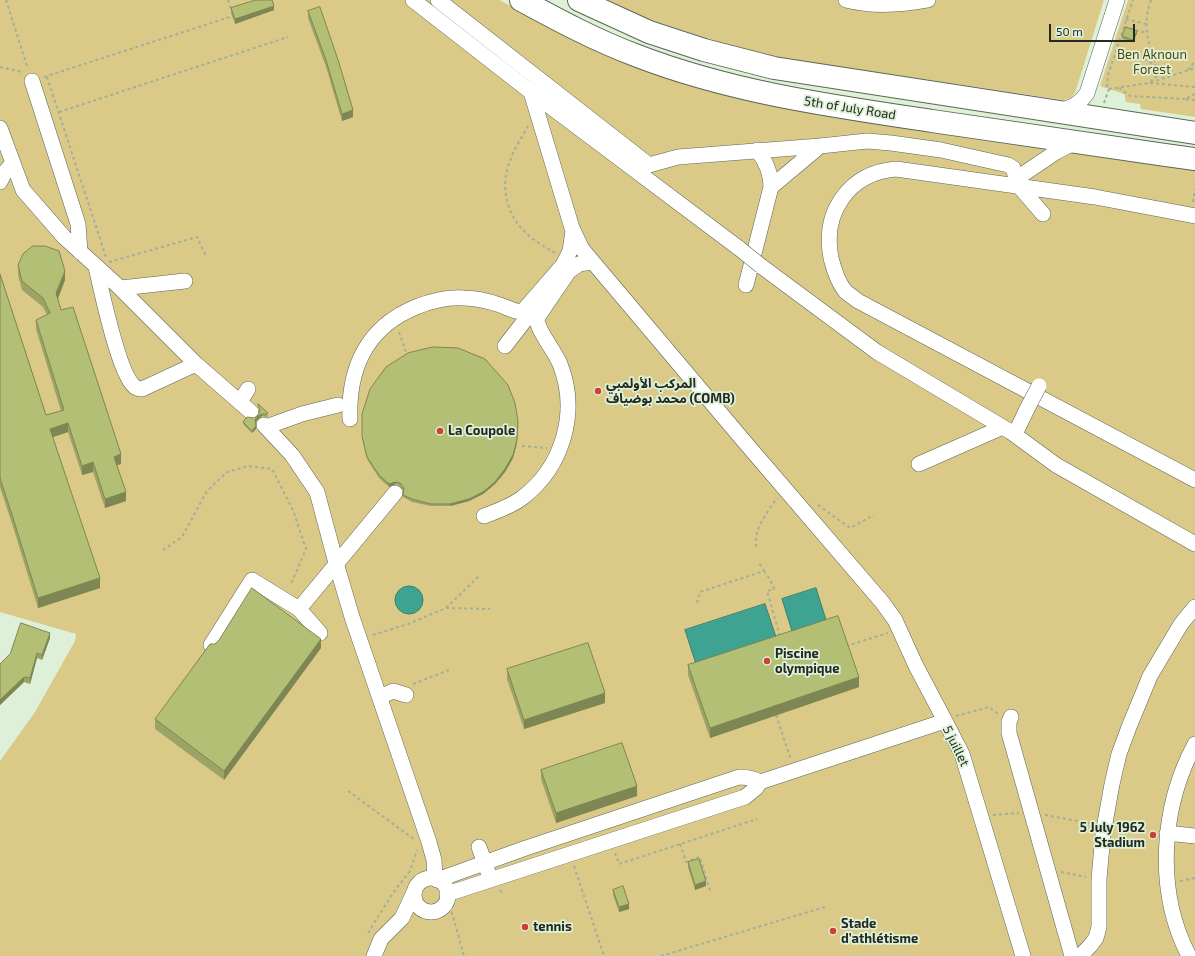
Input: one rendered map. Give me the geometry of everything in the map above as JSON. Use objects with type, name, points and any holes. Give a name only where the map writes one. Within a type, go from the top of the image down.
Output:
[{"type":"highway","name":"5th of July Road","points":[[521,0],[577,29],[635,55],[690,74],[740,88],[812,102],[893,115],[1195,160]]},
{"type":"highway","name":"5th of July Road","points":[[579,0],[648,32],[704,50],[752,63],[838,79],[1059,111],[1110,116],[1195,133]]},
{"type":"street","points":[[413,0],[531,92],[642,168]]},
{"type":"street","points":[[438,0],[761,266],[877,352],[1009,430],[1056,466],[1195,544]]},
{"type":"street","points":[[846,0],[866,4],[883,5],[928,0]]},
{"type":"street","points":[[1059,111],[1077,105],[1083,100],[1087,93],[1117,0]]},
{"type":"street","points":[[31,78],[78,224],[80,252]]},
{"type":"street","points":[[531,92],[572,228],[582,249],[591,262],[882,602],[895,620],[945,721]]},
{"type":"street","points":[[1087,93],[1093,105],[1110,116]]},
{"type":"street","points":[[0,128],[23,190],[64,237],[120,288],[196,364],[251,412]]},
{"type":"street","points":[[642,168],[678,157],[867,141],[891,143],[941,150],[1008,165],[1013,168],[1017,182],[1043,214]]},
{"type":"street","points":[[1017,182],[1056,152],[1075,142]]},
{"type":"street","points":[[770,187],[820,146]]},
{"type":"street","points":[[746,285],[770,187],[769,174],[761,155],[757,150]]},
{"type":"street","points":[[0,182],[5,172],[13,163]]},
{"type":"street","points":[[1193,212],[1095,197],[1017,182],[896,169],[876,172],[863,178],[843,196],[836,207],[832,219],[829,247],[838,278],[846,291],[858,301],[1195,480]]},
{"type":"street","points":[[484,516],[503,509],[522,498],[537,484],[550,468],[560,449],[567,421],[568,406],[566,384],[560,363],[537,322],[538,315],[548,291],[567,258],[572,243],[572,228]]},
{"type":"street","points":[[350,419],[349,400],[352,381],[358,362],[367,346],[379,331],[393,318],[426,303],[444,299],[463,298],[481,300],[499,304],[516,311],[523,311],[574,267],[579,264],[591,262]]},
{"type":"street","points":[[96,267],[125,372],[134,386],[142,389],[196,364]]},
{"type":"street","points":[[120,288],[185,281]]},
{"type":"street","points":[[505,346],[548,291]]},
{"type":"street","points":[[919,464],[1009,430],[1027,409],[1039,386]]},
{"type":"street","points":[[240,402],[248,389]]},
{"type":"street","points":[[338,405],[302,414],[265,426],[292,455],[317,492],[336,563],[360,639],[393,694],[434,860],[436,880],[444,886],[447,896],[446,902],[439,910],[435,912],[425,911],[419,908],[415,902],[415,889]]},
{"type":"street","points":[[299,609],[395,493]]},
{"type":"street","points":[[211,645],[252,580],[299,609],[320,633]]},
{"type":"street","points":[[1080,956],[1096,938],[1099,927],[1099,879],[1103,834],[1119,754],[1150,676],[1181,624],[1195,607]]},
{"type":"street","points":[[1010,720],[1009,733],[1072,956]]},
{"type":"street","name":"5 juillet","points":[[760,782],[945,721],[962,754],[1023,956]]},
{"type":"street","points":[[1189,956],[1174,918],[1167,883],[1167,833],[1176,791],[1188,757],[1195,744]]},
{"type":"street","points":[[374,956],[381,939],[402,918],[415,889],[423,880],[436,880],[739,777],[754,778],[760,782],[751,793],[745,797],[491,880],[447,896]]},
{"type":"street","points":[[707,787],[713,807]]},
{"type":"street","points":[[1167,833],[1195,836]]},
{"type":"street","points":[[479,847],[491,880]]},
{"type":"street","points":[[402,918],[425,911]]},
{"type":"path","points":[[6,0],[31,78]]},
{"type":"path","points":[[0,67],[31,78],[47,76],[233,17],[228,0]]},
{"type":"path","points":[[1110,116],[1109,89],[1107,88],[1108,75],[1132,0]]},
{"type":"path","points":[[1149,83],[1157,76],[1158,73],[1146,24],[1147,10],[1151,0]]},
{"type":"path","points":[[1126,19],[1146,24]]},
{"type":"path","points":[[1124,27],[1147,33]]},
{"type":"path","points":[[59,112],[288,37]]},
{"type":"path","points":[[1144,59],[1155,65]]},
{"type":"path","points":[[1187,71],[1195,61]]},
{"type":"path","points":[[1109,89],[1149,83],[1194,68],[1195,72]]},
{"type":"path","points":[[47,76],[106,257],[104,263],[197,236],[206,256]]},
{"type":"path","points":[[1149,83],[1195,87]]},
{"type":"path","points":[[1118,87],[1130,96],[1195,100]]},
{"type":"path","points":[[1185,100],[1195,94]]},
{"type":"path","points":[[536,111],[510,161],[506,177],[506,194],[510,211],[519,226],[531,238],[557,255]]},
{"type":"path","points":[[1193,212],[1195,189]]},
{"type":"path","points":[[393,318],[406,352]]},
{"type":"path","points":[[522,446],[560,449]]},
{"type":"path","points":[[163,550],[182,536],[207,491],[227,472],[248,466],[272,469],[293,510],[306,549],[291,584]]},
{"type":"path","points":[[756,547],[755,538],[758,530],[783,486]]},
{"type":"path","points":[[812,502],[850,528],[874,515]]},
{"type":"path","points":[[759,563],[770,579],[774,589],[767,591],[780,636]]},
{"type":"path","points":[[697,603],[700,592],[764,571]]},
{"type":"path","points":[[360,639],[408,624],[446,608],[479,576]]},
{"type":"path","points":[[446,608],[490,609]]},
{"type":"path","points":[[845,647],[899,629]]},
{"type":"path","points":[[393,694],[449,670]]},
{"type":"path","points":[[945,721],[955,716],[989,707],[1010,720]]},
{"type":"path","points":[[776,715],[788,750]]},
{"type":"path","points":[[348,791],[419,844],[410,872],[394,893],[368,933]]},
{"type":"path","points":[[610,841],[619,864],[757,819]]},
{"type":"path","points":[[680,844],[686,862],[700,857],[710,891]]},
{"type":"path","points":[[570,854],[604,956]]},
{"type":"path","points":[[1048,869],[1099,879]]},
{"type":"path","points":[[447,896],[464,956]]},
{"type":"path","points":[[661,956],[825,907]]},
{"type":"green space","name":"المركب الأولمبي محمد بوضياف (COMB)","points":[[0,0],[499,0],[587,44],[790,108],[877,124],[1195,170],[1195,956],[0,956],[0,761],[35,712],[75,641],[76,634],[0,612]]},
{"type":"green space","points":[[605,0],[1104,0],[1075,93],[1070,98],[1063,100],[756,54],[645,18]]},
{"type":"green space","name":"Ben Aknoun Forest","points":[[1128,0],[1195,0],[1195,117],[1141,109],[1140,104],[1126,102],[1124,94],[1100,86]]},
{"type":"water","points":[[409,586],[419,590],[423,600],[419,610],[409,614],[399,610],[395,600],[399,590]]},
{"type":"water","points":[[816,588],[826,620],[792,631],[782,599]]},
{"type":"water","points":[[765,604],[776,637],[696,664],[685,630]]},
{"type":"building","points":[[256,0],[272,0],[274,6],[235,19],[231,8]]},
{"type":"building","points":[[320,7],[353,110],[342,114],[326,60],[308,11]]},
{"type":"building","points":[[1126,27],[1137,31],[1133,40],[1122,36]]},
{"type":"building","points":[[33,246],[45,246],[59,251],[65,271],[56,293],[61,310],[73,307],[121,454],[114,457],[126,492],[105,499],[93,462],[82,466],[68,423],[50,429],[100,578],[38,598],[0,478],[0,274],[46,415],[64,410],[36,320],[50,313],[43,298],[22,281],[18,265],[23,254]]},
{"type":"building","name":"La Coupole","points":[[433,347],[458,348],[485,359],[508,385],[515,403],[518,421],[517,440],[513,455],[495,482],[483,492],[469,499],[450,504],[431,504],[403,495],[404,488],[400,483],[396,482],[389,484],[379,475],[367,457],[362,436],[362,414],[370,389],[386,367],[408,353]]},
{"type":"building","points":[[258,404],[268,413],[258,416],[255,420],[256,426],[252,431],[243,422],[247,417],[254,418],[257,416],[260,411]]},
{"type":"building","points":[[252,588],[321,639],[224,771],[155,719],[210,644],[215,644],[219,640]]},
{"type":"building","points":[[838,616],[859,677],[710,728],[688,665]]},
{"type":"building","points":[[21,623],[50,633],[42,655],[37,653],[30,678],[24,677],[0,700],[0,664],[10,654]]},
{"type":"building","points":[[588,643],[605,693],[524,720],[507,669]]},
{"type":"building","points":[[622,743],[637,786],[556,813],[541,770]]},
{"type":"building","points":[[699,859],[706,881],[695,885],[688,862]]},
{"type":"building","points":[[623,886],[629,904],[619,907],[613,890]]},
{"type":"place","name":"المركب الأولمبي محمد بوضياف (COMB)","points":[[598,391]]},
{"type":"place","name":"La Coupole","points":[[440,431]]},
{"type":"place","name":"Piscine olympique","points":[[767,661]]},
{"type":"place","name":"5 July 1962 Stadium","points":[[1153,835]]},
{"type":"place","name":"tennis","points":[[525,927]]},
{"type":"place","name":"Stade d’athlétisme","points":[[833,931]]}]
